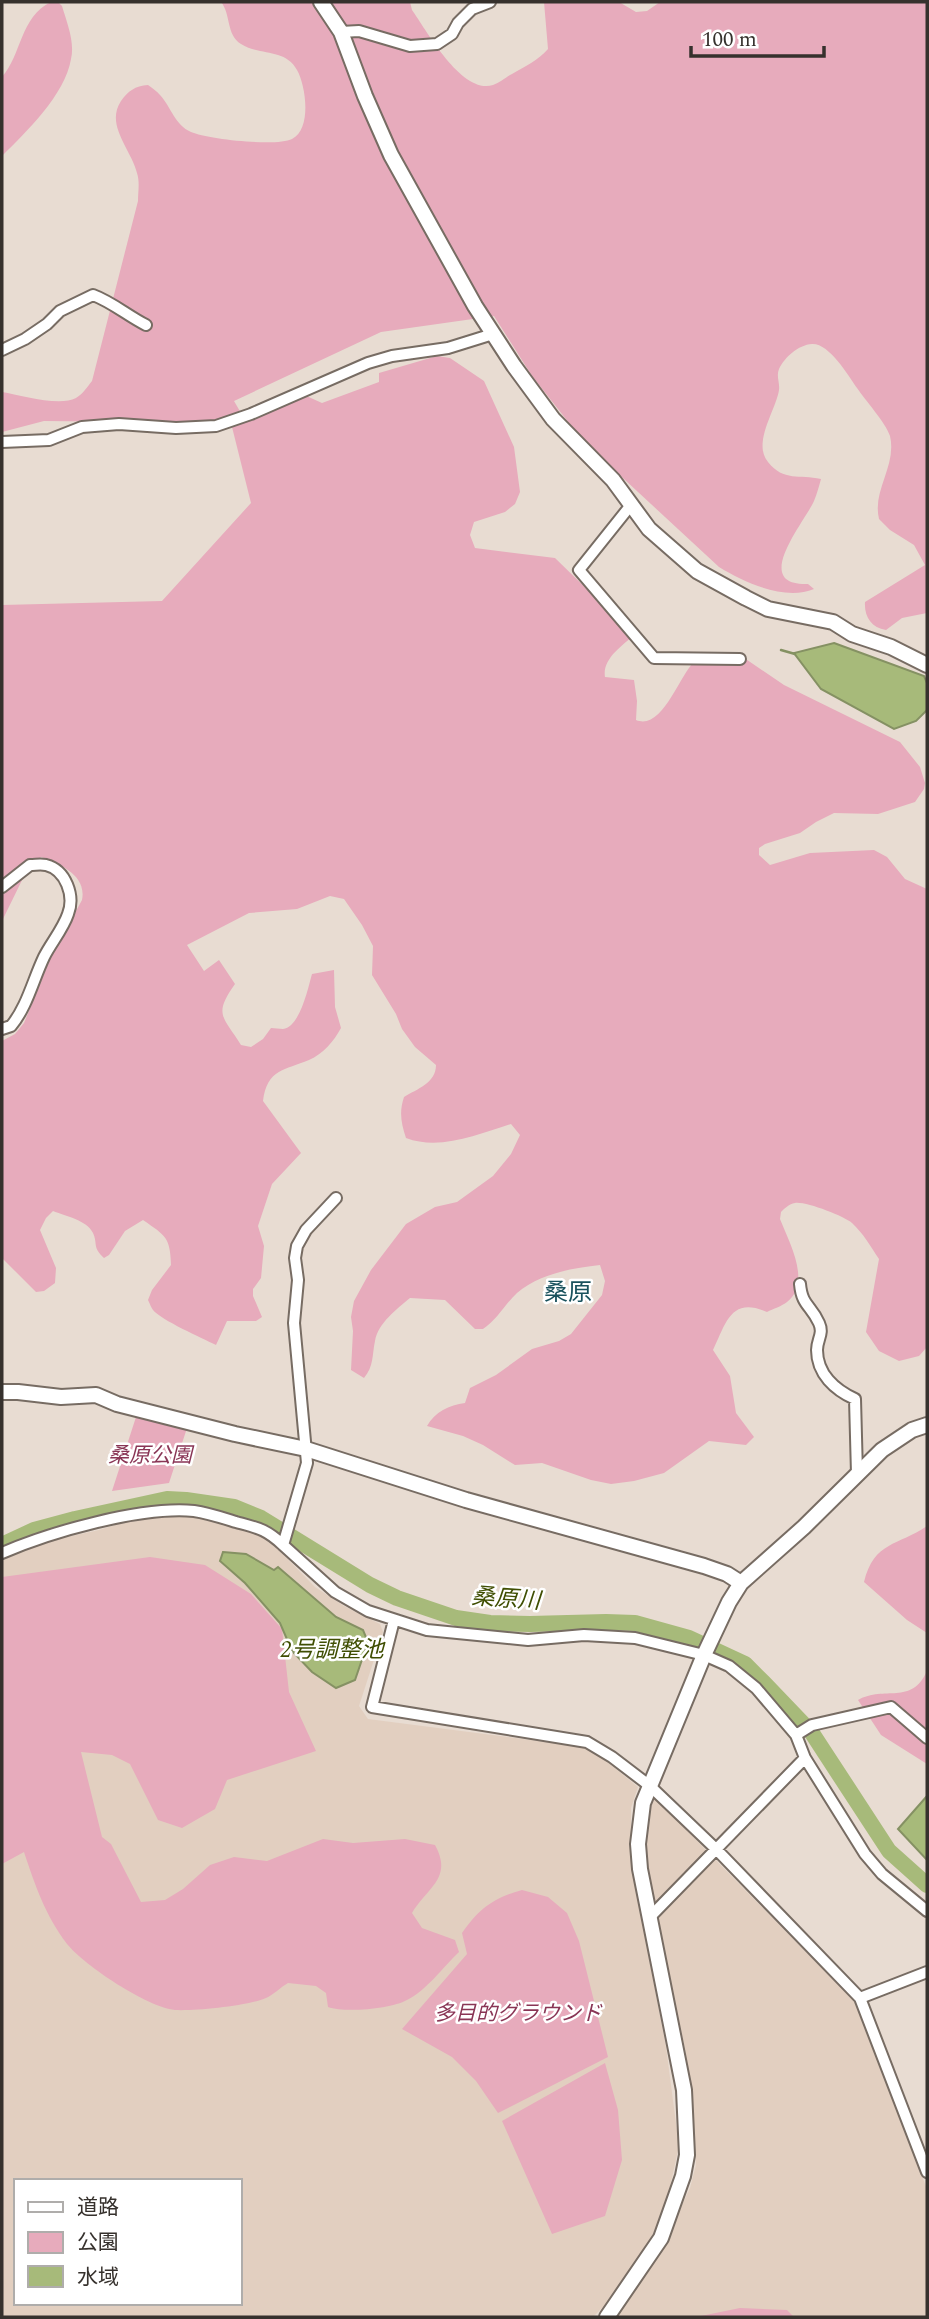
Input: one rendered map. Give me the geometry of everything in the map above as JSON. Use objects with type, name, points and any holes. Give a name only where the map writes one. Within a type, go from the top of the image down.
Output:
[{"type":"street","points":[[321,2],[341,32],[391,155],[475,306],[553,419],[613,480],[649,528],[697,571],[713,581],[768,608],[833,622],[852,634],[891,647],[927,665]]},
{"type":"street","points":[[341,32],[359,31],[410,46],[437,44],[452,34],[457,23],[472,9],[490,2]]},
{"type":"street","points":[[2,350],[25,339],[60,311],[93,295],[105,299],[146,325]]},
{"type":"street","points":[[2,442],[49,440],[82,427],[119,424],[176,428],[216,426],[243,418],[368,363],[392,356],[448,348],[493,334]]},
{"type":"street","points":[[631,505],[579,570],[654,658],[740,659]]},
{"type":"street","points":[[2,887],[30,865],[45,865],[57,870],[66,881],[71,903],[69,913],[49,947],[20,1014],[11,1027],[2,1029]]},
{"type":"street","points":[[284,1542],[307,1463],[294,1323],[298,1280],[295,1258],[297,1246],[306,1230],[336,1198]]},
{"type":"street","points":[[800,1284],[802,1298],[819,1323],[822,1333],[817,1349],[826,1379],[839,1392],[855,1399],[857,1474]]},
{"type":"street","points":[[2,1392],[61,1397],[96,1395],[117,1404],[306,1449],[466,1500],[704,1566],[727,1574],[741,1583]]},
{"type":"street","points":[[607,2317],[661,2238],[683,2176],[687,2155],[684,2090],[640,1869],[638,1844],[643,1803],[712,1635],[741,1583],[804,1527],[882,1450],[912,1430],[927,1425]]},
{"type":"street","points":[[2,1553],[57,1533],[152,1512],[194,1511],[267,1531],[284,1542],[335,1592],[368,1611],[427,1630],[528,1640],[610,1635],[666,1644],[704,1655],[729,1667],[756,1688],[796,1735],[805,1758],[865,1854],[882,1874],[927,1911]]},
{"type":"street","points":[[394,1620],[372,1707],[587,1742],[595,1745],[650,1786],[717,1850],[860,1998],[927,2172]]},
{"type":"street","points":[[796,1735],[812,1725],[891,1707],[927,1738]]},
{"type":"street","points":[[650,1917],[805,1758]]},
{"type":"street","points":[[860,1998],[927,1972]]},
{"type":"shaded area","points":[[169,1514],[194,1515],[257,1531],[315,1587],[344,1606],[380,1624],[383,1632],[359,1706],[368,1719],[585,1747],[638,1787],[631,1808],[631,1865],[666,2047],[679,2146],[666,2205],[647,2247],[607,2303],[593,2317],[2,2317],[2,1561],[25,1549]]},
{"type":"shaded area","points":[[653,1796],[854,2001],[927,2189],[927,2317],[614,2317],[648,2269],[672,2226],[690,2188],[696,2165],[692,2097],[685,2049],[653,1908],[646,1863],[645,1829]]},
{"type":"green space","points":[[51,2],[58,2],[62,6],[70,32],[72,53],[67,73],[43,112],[2,156],[2,77],[14,58],[27,26],[41,9]]},
{"type":"green space","points":[[221,2],[410,2],[412,10],[436,46],[458,71],[481,86],[498,83],[532,63],[548,49],[544,2],[619,2],[636,12],[647,11],[660,2],[927,2],[927,613],[902,618],[886,630],[876,627],[867,616],[865,602],[925,565],[914,545],[890,530],[879,519],[879,498],[890,458],[888,431],[838,361],[818,345],[812,344],[797,349],[779,369],[779,390],[766,426],[763,446],[768,462],[780,472],[821,479],[814,501],[792,537],[782,564],[783,575],[791,582],[808,584],[814,589],[803,592],[778,592],[741,579],[719,567],[584,442],[532,376],[494,316],[381,332],[234,401],[245,420],[302,394],[322,403],[379,382],[379,373],[437,356],[450,358],[484,381],[514,447],[520,492],[515,504],[505,512],[474,522],[470,535],[475,548],[555,558],[634,635],[610,659],[605,677],[634,680],[636,720],[654,718],[698,659],[737,653],[784,685],[900,742],[920,767],[925,783],[915,802],[878,814],[834,813],[800,833],[765,844],[759,848],[759,855],[770,865],[810,853],[874,850],[887,857],[905,879],[927,889],[927,1347],[919,1356],[899,1361],[879,1351],[866,1332],[879,1259],[860,1231],[848,1220],[815,1207],[800,1203],[791,1204],[781,1212],[780,1219],[796,1262],[798,1284],[794,1294],[785,1303],[767,1312],[745,1307],[738,1310],[726,1322],[713,1350],[730,1376],[736,1413],[754,1437],[746,1445],[709,1441],[664,1473],[611,1484],[542,1463],[515,1465],[463,1436],[427,1426],[443,1410],[465,1403],[470,1388],[496,1375],[532,1349],[559,1341],[571,1334],[602,1295],[605,1281],[600,1265],[567,1270],[535,1281],[517,1293],[483,1329],[475,1329],[445,1300],[410,1298],[380,1328],[371,1365],[364,1378],[351,1370],[351,1317],[354,1301],[371,1270],[406,1224],[435,1207],[457,1202],[493,1176],[511,1154],[520,1135],[511,1124],[446,1142],[419,1142],[406,1138],[401,1118],[404,1097],[429,1081],[436,1065],[415,1047],[402,1029],[372,975],[373,946],[344,899],[330,896],[297,909],[249,913],[187,945],[204,971],[219,960],[235,984],[224,1003],[223,1015],[241,1045],[251,1047],[263,1039],[271,1028],[283,1029],[294,1022],[312,974],[334,970],[335,1007],[341,1028],[323,1051],[309,1060],[278,1072],[268,1082],[265,1090],[263,1101],[301,1153],[272,1184],[258,1226],[264,1246],[261,1278],[253,1289],[253,1296],[262,1317],[256,1321],[227,1321],[216,1345],[157,1314],[148,1300],[152,1290],[171,1265],[169,1248],[162,1234],[143,1220],[125,1231],[109,1255],[104,1258],[90,1229],[81,1222],[53,1211],[40,1230],[56,1268],[55,1283],[44,1291],[36,1292],[2,1258],[2,1041],[15,1034],[24,1023],[50,959],[82,900],[82,891],[71,872],[41,857],[26,872],[2,921],[2,605],[162,601],[251,503],[231,423],[44,421],[2,432],[2,392],[50,401],[69,400],[81,394],[92,381],[138,201],[137,173],[117,128],[116,119],[121,101],[129,92],[148,85],[160,95],[181,125],[199,135],[272,142],[292,139],[298,134],[305,117],[305,96],[297,70],[286,58],[248,48],[236,40]]},
{"type":"green space","name":"桑原公園","points":[[136,1417],[187,1428],[169,1483],[112,1491]]},
{"type":"green space","points":[[927,1526],[927,1633],[907,1620],[864,1582],[868,1569],[881,1552]]},
{"type":"green space","points":[[150,1557],[205,1565],[251,1594],[282,1629],[289,1692],[316,1751],[227,1780],[215,1809],[182,1828],[158,1820],[130,1764],[112,1755],[81,1752],[102,1837],[111,1844],[141,1902],[165,1900],[183,1889],[210,1865],[234,1857],[267,1861],[323,1839],[353,1843],[405,1839],[435,1845],[440,1856],[440,1874],[412,1913],[422,1928],[455,1940],[459,1952],[414,1996],[379,2008],[336,2009],[328,2007],[326,1993],[316,1986],[288,1983],[266,1998],[247,2003],[195,2010],[163,2007],[117,1984],[67,1944],[47,1911],[24,1852],[2,1864],[2,1577]]},
{"type":"green space","points":[[927,1671],[927,1764],[881,1735],[858,1700],[878,1694],[905,1692],[921,1682]]},
{"type":"green space","name":"多目的グラウンド","points":[[522,1890],[548,1897],[567,1913],[579,1941],[608,2057],[498,2113],[476,2081],[452,2057],[402,2029],[467,1954],[462,1933],[474,1917],[495,1901]]},
{"type":"green space","points":[[605,2063],[618,2110],[622,2160],[605,2216],[552,2234],[502,2121]]},
{"type":"green space","points":[[740,2308],[787,2310],[794,2317],[696,2317]]},
{"type":"water","points":[[834,643],[924,676],[927,683],[927,710],[916,721],[894,729],[821,689],[794,653]]},
{"type":"water","name":"2号調整池","points":[[223,1552],[246,1554],[274,1570],[278,1567],[336,1617],[363,1630],[368,1642],[355,1680],[336,1688],[312,1672],[292,1651],[280,1623],[245,1583],[220,1561]]},
{"type":"water","points":[[927,1796],[927,1860],[898,1829]]},
{"type":"waterway","points":[[781,650],[795,654]]},
{"type":"waterway","name":"桑原川","points":[[2,1545],[34,1530],[75,1519],[167,1499],[186,1500],[234,1507],[261,1518],[370,1585],[397,1598],[456,1618],[490,1623],[635,1623],[689,1638],[745,1664],[764,1683],[812,1733],[889,1851],[927,1885]]},
{"type":"district","name":"桑原","points":[[568,1292]]}]
